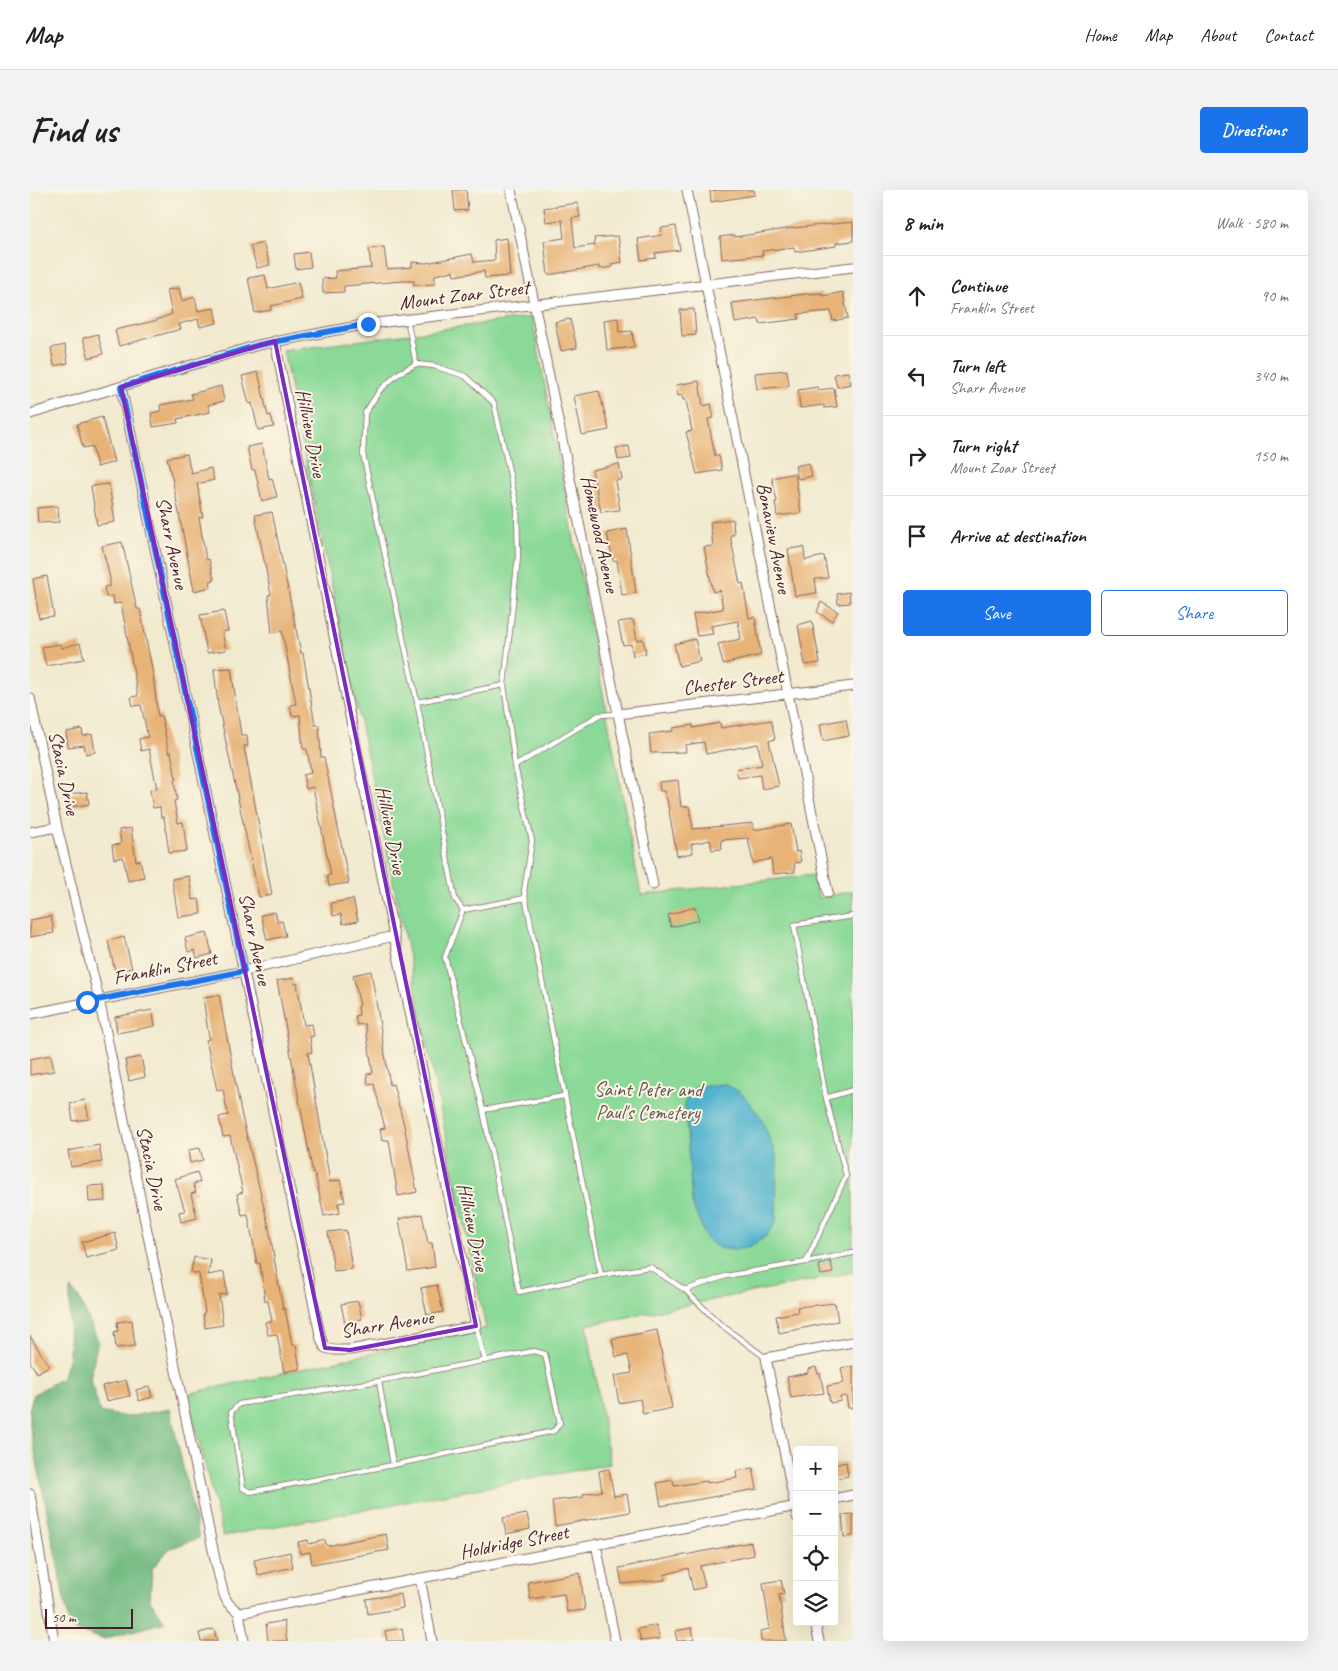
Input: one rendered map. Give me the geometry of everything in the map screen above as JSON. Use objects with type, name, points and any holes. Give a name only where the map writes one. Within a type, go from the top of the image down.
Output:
[{"type":"street","name":"Homewood Avenue","points":[[511,190],[653,885]]},
{"type":"street","name":"Bonaview Avenue","points":[[687,190],[828,893]]},
{"type":"street","name":"Mount Zoar Street","points":[[30,414],[275,341],[359,325],[853,267]]},
{"type":"street","name":"Hillview Drive","points":[[275,341],[394,936],[476,1326]]},
{"type":"street","name":"Sharr Avenue","points":[[121,387],[320,1339],[325,1348],[350,1350],[476,1326]]},
{"type":"street","name":"Chester Street","points":[[618,714],[853,686]]},
{"type":"street","name":"Stacia Drive","points":[[30,698],[57,827],[99,1000],[216,1564],[228,1604],[239,1613],[244,1641]]},
{"type":"street","points":[[30,832],[57,827]]},
{"type":"street","name":"Franklin Street","points":[[30,1014],[244,971],[394,936]]},
{"type":"street","points":[[793,1491],[766,1358],[853,1342]]},
{"type":"street","points":[[30,1494],[54,1641]]},
{"type":"street","points":[[838,1497],[853,1495]]},
{"type":"street","name":"Holdridge Street","points":[[239,1613],[793,1507]]},
{"type":"street","points":[[596,1544],[615,1641]]},
{"type":"street","points":[[420,1578],[432,1641]]},
{"type":"street","points":[[817,1626],[819,1641]]},
{"type":"lane","points":[[407,319],[416,364]]},
{"type":"lane","points":[[463,910],[455,899],[417,702],[363,454],[365,413],[380,390],[399,373],[416,364],[434,366],[465,376],[494,403],[518,506],[518,557],[504,685],[515,766],[532,841],[524,891],[564,1096],[602,1274]]},
{"type":"lane","points":[[417,702],[504,685]]},
{"type":"lane","points":[[515,766],[599,715],[618,714]]},
{"type":"lane","points":[[463,910],[525,898]]},
{"type":"lane","points":[[463,910],[445,957],[483,1110],[519,1292],[602,1274],[650,1267],[685,1290],[720,1324],[766,1358]]},
{"type":"lane","points":[[806,1262],[846,1176],[826,1098],[794,925],[853,916]]},
{"type":"lane","points":[[826,1098],[853,1090]]},
{"type":"lane","points":[[483,1110],[564,1096]]},
{"type":"lane","points":[[685,1290],[726,1276],[853,1253]]},
{"type":"lane","points":[[476,1326],[484,1360]]},
{"type":"lane","points":[[534,1351],[545,1354],[560,1423],[554,1431],[393,1465],[250,1492],[243,1488],[231,1412],[239,1404],[379,1381],[484,1360],[534,1351]]},
{"type":"lane","points":[[379,1381],[393,1465]]},
{"type":"highlighted area","points":[[275,341],[476,1326],[350,1350],[325,1348],[121,387]]},
{"type":"green space","name":"Saint Peter and Paul's Cemetery","points":[[532,317],[641,895],[813,875],[818,898],[853,891],[853,1272],[587,1325],[610,1464],[223,1536],[187,1394],[486,1328],[283,351]]},
{"type":"green space","points":[[70,1289],[78,1296],[98,1340],[90,1379],[100,1412],[127,1417],[170,1409],[199,1538],[169,1549],[152,1569],[150,1600],[165,1622],[103,1639],[70,1628],[30,1426],[30,1407],[34,1394],[62,1378],[69,1357]]},
{"type":"water","points":[[725,1084],[741,1093],[761,1117],[777,1158],[776,1223],[765,1237],[750,1247],[734,1250],[719,1248],[707,1240],[692,1204],[685,1104],[687,1093],[698,1086]]},
{"type":"building","points":[[453,190],[466,190],[468,210],[455,211]]},
{"type":"building","points":[[754,190],[755,195],[711,202],[710,191]]},
{"type":"building","points":[[577,203],[580,217],[572,218],[575,248],[595,245],[594,238],[618,236],[622,262],[611,264],[612,267],[599,269],[599,266],[548,275],[544,241],[564,238],[562,220],[546,222],[544,208]]},
{"type":"building","points":[[853,222],[853,241],[836,243],[836,246],[795,252],[794,247],[762,251],[763,255],[722,259],[720,237],[735,235],[735,237],[792,228]]},
{"type":"building","points":[[676,226],[680,250],[655,253],[656,258],[641,260],[638,239],[662,235],[661,228]]},
{"type":"building","points":[[507,238],[510,276],[485,278],[484,271],[454,276],[453,271],[435,275],[435,284],[414,285],[414,281],[402,281],[344,286],[344,292],[323,293],[322,279],[336,278],[335,271],[371,268],[369,249],[384,247],[387,269],[412,267],[412,262],[426,263],[472,254],[474,262],[495,260],[494,240]]},
{"type":"building","points":[[263,243],[270,265],[257,268],[250,246]]},
{"type":"building","points":[[309,252],[311,267],[296,269],[294,254]]},
{"type":"building","points":[[265,275],[268,289],[298,282],[302,299],[271,306],[271,310],[255,313],[248,278]]},
{"type":"building","points":[[179,288],[182,301],[195,297],[198,311],[214,308],[217,323],[200,327],[198,319],[179,324],[181,329],[119,346],[115,330],[154,321],[172,314],[167,290]]},
{"type":"building","points":[[843,292],[848,318],[833,321],[831,311],[798,314],[799,319],[760,324],[759,319],[735,323],[732,303],[805,294],[822,293],[822,296]]},
{"type":"building","points":[[694,309],[696,335],[682,336],[680,310]]},
{"type":"building","points":[[618,318],[619,332],[632,331],[634,347],[607,350],[604,320]]},
{"type":"building","points":[[570,319],[577,348],[561,351],[555,322]]},
{"type":"building","points":[[98,334],[103,354],[89,358],[83,338]]},
{"type":"building","points":[[65,345],[68,363],[54,366],[51,348]]},
{"type":"building","points":[[787,370],[789,386],[757,389],[755,373]]},
{"type":"building","points":[[258,372],[268,416],[271,415],[274,427],[258,430],[252,403],[249,404],[242,376]]},
{"type":"building","points":[[848,372],[851,384],[837,387],[834,374]]},
{"type":"building","points":[[699,381],[703,406],[711,404],[714,418],[708,419],[715,456],[719,456],[722,470],[697,474],[686,432],[692,431],[686,400],[683,400],[682,395],[678,396],[676,385]]},
{"type":"building","points":[[221,386],[224,401],[208,405],[210,412],[177,419],[178,423],[153,427],[151,413],[161,411],[160,405],[193,399],[191,394]]},
{"type":"building","points":[[818,387],[818,390],[834,388],[837,407],[824,408],[824,405],[800,408],[798,390]]},
{"type":"building","points":[[599,391],[609,430],[582,435],[574,396]]},
{"type":"building","points":[[102,417],[114,462],[97,467],[92,446],[83,448],[77,424]]},
{"type":"building","points":[[262,444],[269,479],[272,478],[277,497],[262,501],[255,470],[252,470],[247,447]]},
{"type":"building","points":[[629,446],[631,458],[618,460],[616,448]]},
{"type":"building","points":[[187,454],[191,473],[211,468],[214,480],[197,484],[203,517],[199,517],[206,560],[209,559],[214,580],[210,581],[211,587],[194,591],[167,458]]},
{"type":"building","points":[[809,463],[812,476],[798,479],[795,466]]},
{"type":"building","points":[[619,464],[622,479],[615,481],[620,510],[601,512],[592,470]]},
{"type":"building","points":[[795,473],[801,513],[777,516],[775,502],[777,502],[772,478]]},
{"type":"building","points":[[109,484],[115,522],[97,525],[91,486]]},
{"type":"building","points":[[58,506],[59,522],[38,523],[37,508]]},
{"type":"building","points":[[272,512],[301,653],[303,653],[315,725],[319,725],[321,757],[324,757],[349,883],[329,886],[327,875],[331,875],[313,787],[306,789],[303,775],[311,773],[307,749],[303,749],[300,715],[292,716],[290,705],[296,704],[282,631],[272,633],[268,595],[271,595],[255,515]]},
{"type":"building","points":[[733,519],[734,535],[730,535],[740,584],[743,583],[749,618],[755,617],[761,655],[723,664],[718,644],[741,639],[738,621],[711,626],[713,634],[697,636],[693,614],[723,609],[720,590],[713,592],[704,547],[713,546],[710,522]]},
{"type":"building","points":[[627,529],[636,593],[622,595],[617,560],[613,561],[607,533]]},
{"type":"building","points":[[122,542],[137,609],[140,609],[153,674],[158,716],[161,715],[169,753],[171,752],[176,779],[174,780],[177,800],[174,801],[178,823],[183,822],[187,851],[169,853],[164,817],[161,817],[160,807],[153,808],[150,790],[157,789],[149,749],[141,751],[139,739],[148,737],[141,705],[133,706],[131,697],[138,696],[121,603],[114,604],[113,596],[106,597],[104,587],[110,586],[110,578],[102,546]]},
{"type":"building","points":[[804,547],[805,560],[824,556],[828,578],[815,579],[817,593],[795,596],[788,549]]},
{"type":"building","points":[[47,576],[54,616],[39,618],[33,579]]},
{"type":"building","points":[[849,592],[850,603],[838,604],[837,594]]},
{"type":"building","points":[[821,602],[838,612],[832,621],[817,612]]},
{"type":"building","points":[[224,611],[228,631],[222,632],[226,650],[207,653],[200,615]]},
{"type":"building","points":[[633,620],[637,640],[643,639],[646,653],[633,656],[631,644],[623,645],[618,622]]},
{"type":"building","points":[[812,621],[820,663],[805,665],[798,625]]},
{"type":"building","points":[[695,639],[700,661],[679,666],[674,644]]},
{"type":"building","points":[[80,643],[84,659],[46,666],[42,647],[60,644],[61,648]]},
{"type":"building","points":[[231,668],[241,735],[247,735],[248,746],[244,746],[272,895],[259,897],[218,705],[214,669]]},
{"type":"building","points":[[846,719],[849,736],[823,741],[820,724]]},
{"type":"building","points":[[771,720],[775,739],[769,741],[779,786],[762,789],[760,775],[738,778],[736,769],[762,765],[758,744],[706,754],[704,742],[685,745],[686,752],[651,753],[649,734],[673,731],[673,728],[693,725],[693,728],[720,723],[721,728]]},
{"type":"building","points":[[82,729],[83,736],[92,734],[95,752],[86,754],[84,745],[68,747],[66,732]]},
{"type":"building","points":[[678,780],[681,807],[689,806],[693,829],[753,823],[753,830],[791,824],[796,852],[799,851],[801,862],[794,863],[795,872],[773,874],[771,859],[753,863],[748,838],[721,840],[722,849],[712,850],[710,840],[691,844],[693,853],[677,856],[667,800],[664,791],[660,791],[659,782]]},
{"type":"building","points":[[87,792],[89,804],[71,807],[69,794]]},
{"type":"building","points":[[131,828],[136,861],[140,860],[144,877],[128,881],[123,857],[114,859],[112,845],[121,844],[119,830]]},
{"type":"building","points":[[189,876],[192,900],[199,899],[201,914],[178,917],[172,879]]},
{"type":"building","points":[[353,899],[358,921],[343,924],[341,914],[333,916],[331,903]]},
{"type":"building","points":[[695,907],[699,920],[671,927],[668,915]]},
{"type":"building","points":[[275,912],[278,922],[282,921],[286,936],[267,940],[261,915]]},
{"type":"building","points":[[51,916],[54,933],[30,937],[30,920]]},
{"type":"building","points":[[207,933],[212,954],[197,958],[195,950],[188,952],[185,938]]},
{"type":"building","points":[[124,937],[132,968],[115,971],[108,941]]},
{"type":"building","points":[[371,971],[390,1085],[393,1084],[404,1125],[417,1192],[398,1196],[389,1140],[382,1141],[380,1129],[385,1128],[374,1084],[368,1085],[367,1074],[373,1073],[365,1024],[357,1025],[355,1016],[359,1015],[358,1006],[360,1005],[353,975]]},
{"type":"building","points":[[293,978],[294,984],[297,983],[304,1025],[312,1024],[314,1036],[310,1037],[312,1052],[308,1053],[330,1182],[340,1180],[345,1202],[338,1203],[340,1213],[324,1216],[315,1174],[313,1174],[277,981]]},
{"type":"building","points":[[219,995],[241,1112],[269,1228],[283,1309],[285,1309],[292,1345],[296,1345],[300,1369],[284,1372],[277,1334],[268,1335],[265,1322],[272,1321],[268,1301],[265,1301],[260,1263],[257,1264],[248,1214],[242,1215],[237,1194],[243,1192],[230,1136],[223,1137],[219,1117],[228,1115],[223,1089],[217,1090],[206,1040],[209,1039],[203,997]]},
{"type":"building","points":[[152,1010],[155,1026],[117,1033],[115,1017]]},
{"type":"building","points":[[51,1055],[54,1071],[30,1075],[30,1059]]},
{"type":"building","points":[[141,1057],[145,1077],[129,1081],[125,1060]]},
{"type":"building","points":[[85,1100],[89,1119],[73,1121],[70,1103]]},
{"type":"building","points":[[99,1145],[102,1162],[71,1167],[68,1151]]},
{"type":"building","points":[[200,1148],[203,1160],[190,1163],[188,1150]]},
{"type":"building","points":[[197,1172],[200,1182],[193,1184],[196,1192],[191,1194],[197,1218],[181,1222],[179,1212],[185,1211],[175,1179]]},
{"type":"building","points":[[104,1185],[105,1201],[89,1202],[88,1186]]},
{"type":"building","points":[[422,1214],[428,1243],[432,1243],[435,1267],[408,1271],[399,1219]]},
{"type":"building","points":[[346,1230],[352,1269],[334,1271],[328,1232]]},
{"type":"building","points":[[115,1233],[119,1250],[86,1258],[82,1242]]},
{"type":"building","points":[[194,1257],[211,1260],[208,1275],[224,1272],[227,1294],[219,1295],[223,1325],[205,1328],[203,1313],[205,1312],[199,1274],[191,1272]]},
{"type":"building","points":[[831,1262],[833,1273],[821,1275],[819,1265]]},
{"type":"building","points":[[437,1285],[443,1312],[427,1315],[421,1288]]},
{"type":"building","points":[[358,1301],[362,1319],[356,1320],[357,1326],[346,1328],[341,1304]]},
{"type":"building","points":[[835,1303],[838,1321],[779,1333],[776,1316],[798,1312],[797,1307]]},
{"type":"building","points":[[132,1320],[135,1346],[116,1348],[114,1332],[118,1331],[117,1322]]},
{"type":"building","points":[[657,1330],[672,1408],[643,1414],[640,1399],[619,1403],[614,1376],[632,1373],[628,1355],[616,1357],[612,1339]]},
{"type":"building","points":[[30,1336],[49,1366],[37,1373],[30,1362]]},
{"type":"building","points":[[853,1366],[853,1408],[848,1408],[846,1396],[840,1397],[841,1401],[830,1403],[827,1386],[844,1383],[841,1368]]},
{"type":"building","points":[[816,1367],[818,1374],[820,1373],[824,1393],[791,1398],[787,1377],[808,1373],[808,1369]]},
{"type":"building","points":[[126,1380],[130,1396],[106,1401],[102,1386]]},
{"type":"building","points":[[149,1386],[152,1397],[139,1401],[136,1390]]},
{"type":"building","points":[[846,1462],[848,1476],[838,1478],[838,1464]]},
{"type":"building","points":[[753,1468],[757,1489],[661,1506],[657,1483],[673,1480],[674,1486],[707,1481],[707,1483],[737,1478],[736,1471]]},
{"type":"building","points":[[609,1469],[614,1496],[627,1494],[630,1512],[555,1526],[552,1501],[584,1497],[583,1494],[602,1491],[599,1471]]},
{"type":"building","points":[[527,1514],[530,1529],[506,1534],[503,1518]]},
{"type":"building","points":[[853,1514],[853,1536],[844,1537],[842,1515]]},
{"type":"building","points":[[386,1534],[389,1550],[312,1564],[310,1552],[300,1554],[298,1542],[308,1540],[309,1544],[325,1540],[327,1546]]},
{"type":"building","points":[[751,1542],[754,1555],[700,1566],[705,1587],[693,1590],[688,1568],[664,1575],[665,1580],[622,1584],[619,1568]]},
{"type":"building","points":[[290,1552],[293,1567],[258,1575],[254,1560]]},
{"type":"building","points":[[580,1573],[585,1610],[567,1612],[564,1594],[530,1599],[528,1582]]},
{"type":"building","points":[[781,1580],[784,1594],[779,1595],[786,1641],[761,1641],[760,1631],[770,1629],[763,1583]]},
{"type":"building","points":[[401,1594],[403,1608],[368,1614],[366,1599]]},
{"type":"building","points":[[284,1621],[287,1641],[268,1641],[266,1624]]},
{"type":"building","points":[[656,1625],[660,1639],[641,1641],[638,1629]]},
{"type":"building","points":[[402,1628],[404,1641],[387,1641],[385,1631]]},
{"type":"building","points":[[692,1628],[694,1640],[677,1641],[675,1631]]},
{"type":"building","points":[[214,1629],[217,1641],[201,1641],[199,1633]]},
{"type":"route","points":[[87,1002],[244,971],[121,387],[258,345],[368,324]]}]
